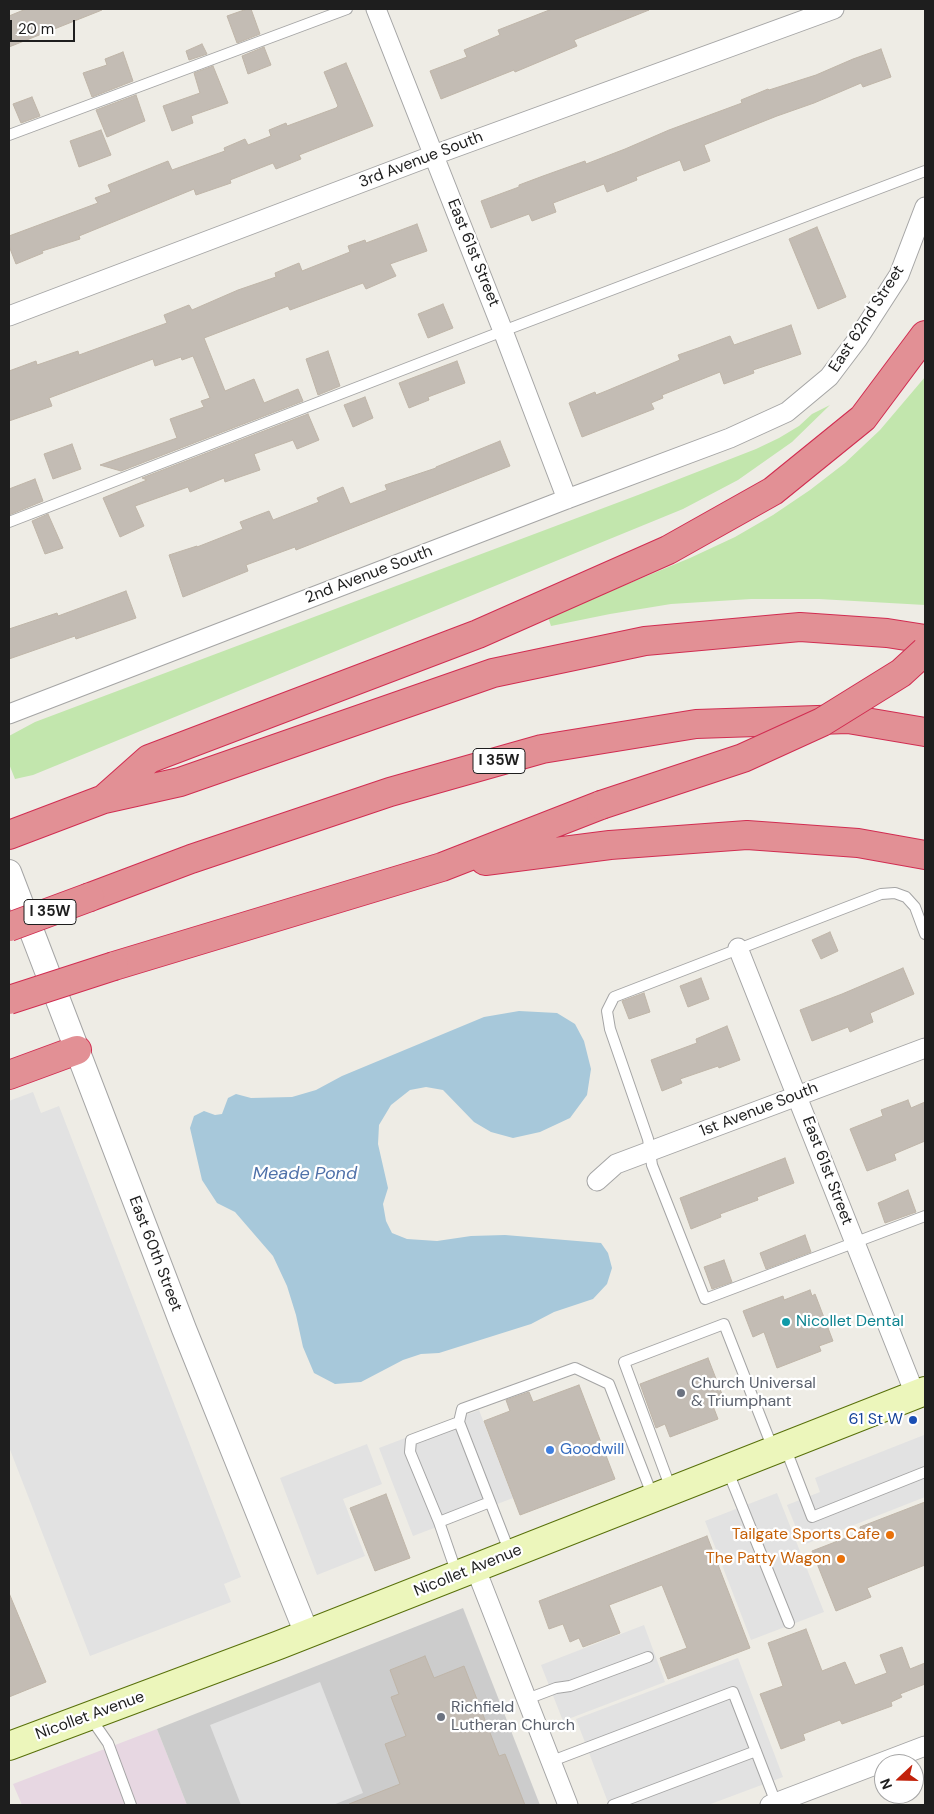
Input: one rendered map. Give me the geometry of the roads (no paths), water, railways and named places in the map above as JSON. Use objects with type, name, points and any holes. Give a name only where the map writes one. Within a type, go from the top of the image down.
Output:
[{"type":"highway","points":[[104,799],[148,759],[478,634],[668,550],[765,496],[863,418],[925,335]]},
{"type":"highway","points":[[9,835],[104,799],[180,782],[493,673],[645,641],[800,627],[886,633],[925,639]]},
{"type":"highway","points":[[9,1000],[114,966],[442,867],[601,805],[743,758],[822,722],[901,674],[925,651]]},
{"type":"highway","name":"I 35W","points":[[9,927],[191,859],[390,792],[542,749],[696,724],[848,719],[925,732]]},
{"type":"highway","points":[[442,867],[610,844],[748,835],[858,843],[925,855]]},
{"type":"highway","points":[[9,1075],[77,1050]]},
{"type":"main road","name":"Nicollet Avenue","points":[[9,1746],[307,1634],[920,1392]]},
{"type":"street","name":"East 61st Street","points":[[376,9],[567,499]]},
{"type":"street","name":"3rd Avenue South","points":[[9,316],[434,155],[834,9]]},
{"type":"street","name":"East 62nd Street","points":[[730,438],[787,412],[829,377],[857,340],[900,275],[925,207]]},
{"type":"street","name":"2nd Avenue South","points":[[9,714],[730,438]]},
{"type":"street","name":"East 60th Street","points":[[9,872],[184,1329],[307,1634]]},
{"type":"street","name":"East 61st Street","points":[[738,948],[855,1242],[920,1392]]},
{"type":"street","name":"1st Avenue South","points":[[597,1181],[616,1164],[925,1048]]},
{"type":"street","points":[[466,1571],[527,1699],[568,1805]]},
{"type":"street","points":[[773,1804],[925,1746]]},
{"type":"lane","points":[[9,135],[346,9]]},
{"type":"lane","points":[[9,522],[925,170]]},
{"type":"lane","points":[[925,934],[914,907],[906,897],[895,893],[881,894],[614,997],[607,1011],[610,1029],[648,1139],[652,1165],[705,1298],[925,1216]]},
{"type":"lane","points":[[662,1494],[624,1362],[724,1324],[812,1517],[925,1472]]},
{"type":"lane","points":[[510,1554],[458,1422],[462,1409],[575,1368],[609,1384],[662,1494]]},
{"type":"lane","points":[[458,1422],[410,1440],[410,1452],[439,1522],[466,1571]]},
{"type":"lane","points":[[726,1468],[789,1623]]},
{"type":"lane","points":[[439,1522],[490,1502]]},
{"type":"lane","points":[[527,1699],[556,1688],[570,1686],[648,1657]]},
{"type":"lane","points":[[552,1761],[733,1692],[756,1751],[773,1804]]},
{"type":"lane","points":[[89,1716],[108,1743],[131,1805]]},
{"type":"lane","points":[[613,1805],[756,1751]]},
{"type":"water","name":"Meade Pond","points":[[519,1011],[557,1013],[575,1024],[584,1041],[591,1069],[587,1095],[570,1118],[540,1132],[513,1138],[491,1132],[474,1122],[443,1090],[426,1087],[410,1090],[391,1105],[379,1125],[378,1144],[388,1188],[383,1204],[386,1221],[392,1233],[407,1239],[437,1241],[471,1236],[505,1235],[601,1243],[608,1253],[612,1268],[607,1284],[593,1299],[554,1312],[531,1324],[439,1353],[421,1354],[403,1360],[361,1382],[335,1384],[314,1373],[303,1347],[287,1286],[273,1256],[235,1212],[217,1203],[202,1180],[190,1128],[194,1116],[204,1111],[215,1115],[222,1114],[228,1098],[236,1094],[251,1098],[292,1097],[316,1090],[342,1076],[484,1017]]},
{"type":"place","name":"Nicollet Dental","points":[[786,1322]]},
{"type":"place","name":"Church Universal & Triumphant","points":[[681,1393]]},
{"type":"place","name":"61 St W","points":[[913,1420]]},
{"type":"place","name":"Goodwill","points":[[550,1450]]},
{"type":"place","name":"Tailgate Sports Cafe","points":[[890,1535]]},
{"type":"place","name":"The Patty Wagon","points":[[841,1559]]},
{"type":"place","name":"Richfield Lutheran Church","points":[[441,1717]]}]
